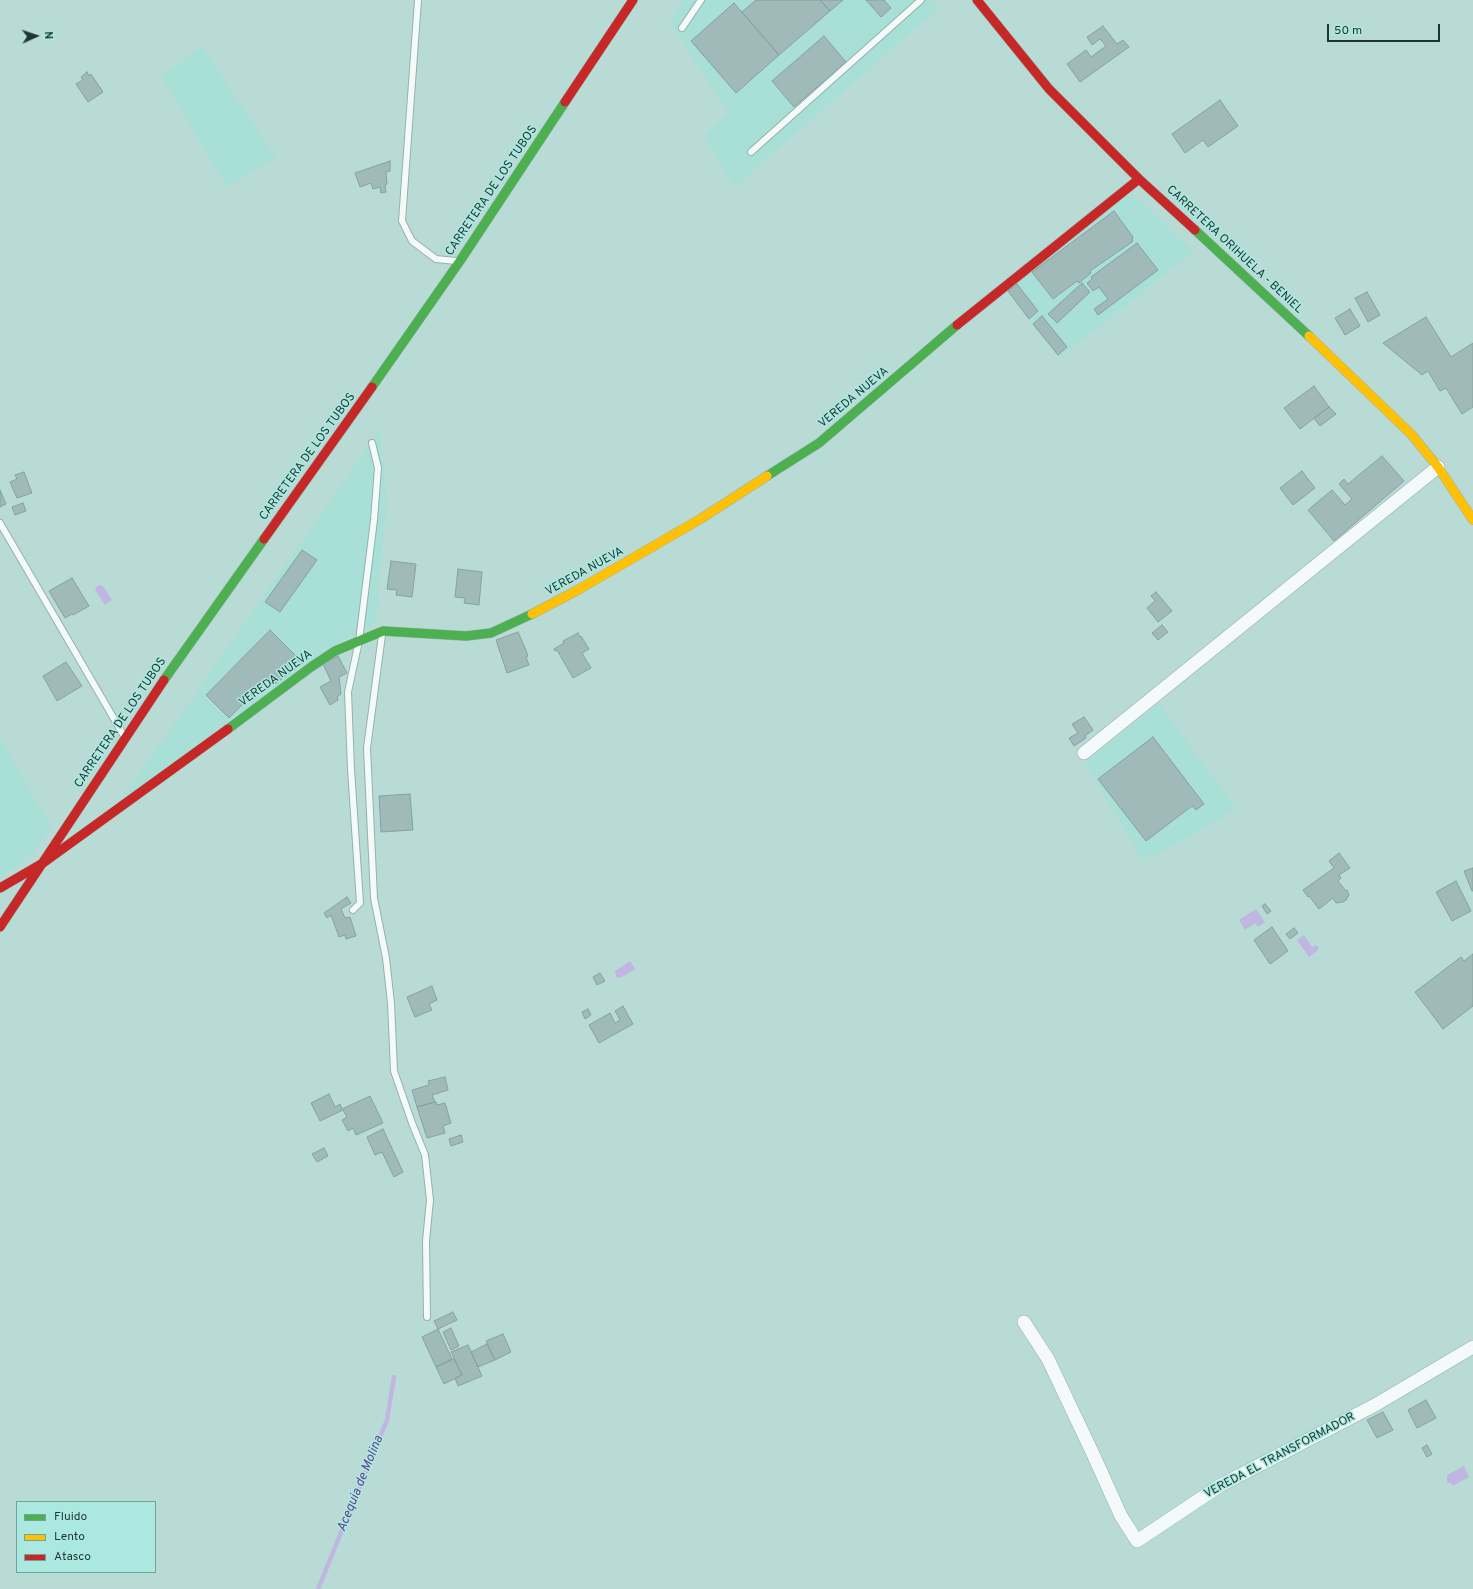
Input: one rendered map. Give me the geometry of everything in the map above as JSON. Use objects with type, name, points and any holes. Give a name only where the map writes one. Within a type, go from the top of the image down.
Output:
[{"type":"street","name":"CARRETERA DE LOS TUBOS","points":[[0,927],[178,659],[371,390],[460,261],[633,0]]},
{"type":"street","name":"CARRETERA ORIHUELA - BENIEL","points":[[977,0],[1049,89],[1139,178],[1270,299],[1411,434],[1438,467],[1473,520]]},
{"type":"street","name":"VEREDA NUEVA","points":[[0,888],[43,863],[195,754],[311,667],[335,652],[358,640],[383,631],[466,636],[491,633],[514,623],[576,591],[702,518],[819,442],[858,411],[964,319],[1139,178]]},
{"type":"street","points":[[1084,753],[1438,467]]},
{"type":"street","name":"VEREDA EL TRANSFORMADOR","points":[[1024,1322],[1048,1359],[1094,1454],[1120,1516],[1137,1541],[1221,1485],[1375,1405],[1473,1347]]},
{"type":"lane","points":[[418,0],[402,221],[412,241],[436,259],[460,261]]},
{"type":"lane","points":[[682,28],[701,0]]},
{"type":"lane","points":[[751,152],[921,0]]},
{"type":"lane","points":[[353,910],[360,903],[351,769],[348,692],[358,640],[374,520],[378,468],[372,443]]},
{"type":"lane","points":[[0,523],[126,738]]},
{"type":"lane","points":[[383,631],[367,748],[374,898],[386,958],[391,1003],[394,1071],[425,1155],[430,1200],[426,1241],[427,1317]]},
{"type":"path","points":[[0,187],[256,0]]},
{"type":"path","points":[[1190,224],[1416,75]]},
{"type":"shaded area","points":[[684,0],[932,0],[939,8],[734,187],[704,136],[728,112],[670,22]]},
{"type":"shaded area","points":[[202,46],[276,158],[227,187],[161,76]]},
{"type":"shaded area","points":[[1131,193],[1194,251],[1059,358],[1006,291]]},
{"type":"shaded area","points":[[380,430],[387,504],[376,622],[317,656],[120,801]]},
{"type":"shaded area","points":[[97,586],[103,586],[112,600],[105,605],[95,590]]},
{"type":"shaded area","points":[[1159,704],[1236,808],[1205,828],[1159,853],[1142,859],[1085,763]]},
{"type":"shaded area","points":[[0,738],[51,827],[31,856],[0,878]]},
{"type":"shaded area","points":[[1256,909],[1265,922],[1258,927],[1255,923],[1245,930],[1239,920]]},
{"type":"shaded area","points":[[1304,935],[1312,947],[1316,945],[1319,947],[1318,950],[1309,957],[1297,940]]},
{"type":"shaded area","points":[[630,961],[635,969],[620,978],[616,977],[615,971]]},
{"type":"shaded area","points":[[1464,1466],[1469,1477],[1452,1486],[1451,1483],[1447,1483],[1447,1475]]},
{"type":"building","points":[[756,0],[820,0],[830,11],[779,55],[742,12]]},
{"type":"building","points":[[820,0],[843,0],[830,11]]},
{"type":"building","points":[[866,0],[884,0],[891,8],[881,17]]},
{"type":"building","points":[[734,3],[779,55],[736,93],[691,41]]},
{"type":"building","points":[[1103,26],[1117,44],[1123,40],[1129,47],[1080,82],[1067,64],[1086,50],[1091,57],[1106,46],[1100,39],[1092,45],[1087,37]]},
{"type":"building","points":[[824,36],[846,62],[794,107],[772,81]]},
{"type":"building","points":[[87,72],[89,76],[91,74],[103,92],[88,102],[76,84],[83,80],[81,77]]},
{"type":"building","points":[[1220,100],[1238,126],[1208,147],[1203,140],[1185,153],[1172,134]]},
{"type":"building","points":[[390,161],[390,171],[386,172],[386,192],[381,193],[380,187],[373,189],[371,183],[360,187],[355,173]]},
{"type":"building","points":[[1114,211],[1133,237],[1132,242],[1090,271],[1091,273],[1079,283],[1077,281],[1053,299],[1032,272]]},
{"type":"building","points":[[1137,243],[1158,270],[1098,315],[1094,309],[1108,299],[1099,287],[1093,291],[1087,283],[1092,279],[1091,277]]},
{"type":"building","points":[[1082,283],[1090,292],[1057,323],[1048,314]]},
{"type":"building","points":[[1017,284],[1038,311],[1029,319],[1008,291]]},
{"type":"building","points":[[1367,292],[1380,315],[1368,322],[1355,298]]},
{"type":"building","points":[[1350,309],[1360,326],[1345,335],[1335,318]]},
{"type":"building","points":[[1042,316],[1067,347],[1058,355],[1033,324]]},
{"type":"building","points":[[1426,317],[1451,357],[1473,343],[1473,407],[1462,414],[1446,388],[1440,391],[1428,371],[1422,375],[1383,343]]},
{"type":"building","points":[[1314,386],[1329,407],[1300,429],[1284,408]]},
{"type":"building","points":[[1329,407],[1336,414],[1320,426],[1314,418]]},
{"type":"building","points":[[1382,456],[1404,481],[1334,541],[1308,510],[1332,490],[1345,505],[1352,499],[1339,484],[1344,479],[1348,484]]},
{"type":"building","points":[[1302,471],[1315,488],[1293,505],[1280,488]]},
{"type":"building","points":[[24,472],[32,493],[17,498],[10,482],[17,479],[15,475]]},
{"type":"building","points":[[0,490],[6,504],[0,507]]},
{"type":"building","points":[[23,503],[26,511],[15,515],[12,507]]},
{"type":"building","points":[[302,550],[317,560],[280,612],[265,602]]},
{"type":"building","points":[[391,561],[416,564],[412,597],[396,595],[397,590],[387,589]]},
{"type":"building","points":[[458,569],[482,572],[479,605],[464,603],[465,598],[455,597]]},
{"type":"building","points":[[72,578],[89,606],[65,618],[49,591]]},
{"type":"building","points":[[1156,592],[1172,611],[1158,622],[1147,608],[1155,601],[1151,596]]},
{"type":"building","points":[[1162,625],[1168,632],[1158,640],[1152,633]]},
{"type":"building","points":[[270,630],[303,663],[275,684],[269,678],[229,718],[206,695]]},
{"type":"building","points":[[518,632],[528,656],[526,657],[529,665],[507,673],[496,640]]},
{"type":"building","points":[[578,633],[589,649],[582,653],[591,668],[573,678],[557,650],[555,651],[554,649],[564,643],[563,641]]},
{"type":"building","points":[[338,656],[347,673],[339,677],[341,694],[337,697],[338,700],[330,705],[320,687],[331,681],[323,664]]},
{"type":"building","points":[[66,662],[82,686],[57,701],[43,676]]},
{"type":"building","points":[[1084,717],[1093,730],[1085,736],[1086,738],[1074,746],[1069,738],[1078,733],[1072,724]]},
{"type":"building","points":[[1153,737],[1204,804],[1196,810],[1192,806],[1146,841],[1098,779]]},
{"type":"building","points":[[410,794],[413,830],[381,832],[379,796]]},
{"type":"building","points":[[1339,853],[1350,868],[1339,875],[1341,878],[1338,881],[1346,891],[1347,890],[1349,895],[1343,902],[1336,903],[1333,898],[1319,909],[1303,890],[1334,868],[1329,861]]},
{"type":"building","points":[[1473,868],[1473,891],[1472,891],[1464,871]]},
{"type":"building","points":[[1456,881],[1471,911],[1452,921],[1436,892]]},
{"type":"building","points":[[347,897],[351,903],[341,909],[345,918],[350,917],[356,936],[346,939],[345,935],[339,937],[331,915],[327,918],[324,913]]},
{"type":"building","points":[[1265,904],[1271,911],[1267,914],[1262,906]]},
{"type":"building","points":[[1272,927],[1288,951],[1270,964],[1254,940]]},
{"type":"building","points":[[1294,928],[1298,933],[1290,939],[1286,934]]},
{"type":"building","points":[[1473,954],[1473,1006],[1443,1029],[1415,992],[1461,957],[1464,961]]},
{"type":"building","points":[[600,973],[605,981],[597,985],[593,977]]},
{"type":"building","points":[[432,986],[437,1000],[429,1004],[432,1010],[415,1017],[407,997]]},
{"type":"building","points":[[623,1006],[633,1024],[599,1043],[589,1025],[610,1013],[615,1023],[620,1020],[615,1011]]},
{"type":"building","points":[[588,1009],[591,1015],[585,1019],[582,1012]]},
{"type":"building","points":[[445,1077],[448,1090],[432,1095],[435,1102],[417,1107],[412,1090],[429,1085],[428,1081]]},
{"type":"building","points":[[329,1094],[335,1107],[340,1104],[342,1109],[370,1096],[383,1123],[356,1135],[353,1128],[348,1131],[342,1120],[347,1117],[343,1110],[320,1121],[311,1103]]},
{"type":"building","points":[[436,1102],[437,1105],[445,1103],[451,1123],[443,1126],[445,1133],[427,1138],[417,1107]]},
{"type":"building","points":[[383,1129],[403,1172],[394,1177],[382,1152],[375,1155],[367,1137]]},
{"type":"building","points":[[461,1135],[463,1142],[451,1146],[449,1139]]},
{"type":"building","points":[[324,1148],[328,1156],[317,1162],[312,1154]]},
{"type":"building","points":[[453,1312],[457,1320],[438,1329],[434,1321]]},
{"type":"building","points":[[451,1328],[459,1346],[451,1350],[443,1332]]},
{"type":"building","points":[[438,1329],[452,1359],[436,1367],[422,1337]]},
{"type":"building","points":[[503,1334],[511,1352],[495,1360],[486,1341]]},
{"type":"building","points":[[487,1344],[495,1360],[478,1367],[471,1352]]},
{"type":"building","points":[[468,1345],[482,1376],[458,1386],[455,1378],[462,1375],[451,1352]]},
{"type":"building","points":[[454,1359],[462,1375],[444,1384],[436,1367]]},
{"type":"building","points":[[1426,1400],[1436,1418],[1417,1428],[1408,1410]]},
{"type":"building","points":[[1383,1412],[1393,1430],[1377,1438],[1367,1420]]},
{"type":"building","points":[[1427,1445],[1432,1454],[1427,1457],[1422,1448]]},
{"type":"waterway","name":"Acequia de Molina","points":[[318,1589],[387,1420],[394,1377]]},
{"type":"traffic: fast","points":[[372,387],[460,261],[565,102]]},
{"type":"traffic: fast","points":[[1195,230],[1309,336]]},
{"type":"traffic: fast","points":[[767,476],[819,443],[957,325]]},
{"type":"traffic: fast","points":[[164,680],[264,539]]},
{"type":"traffic: fast","points":[[228,729],[311,667],[335,651],[383,631],[466,636],[491,633],[532,614]]},
{"type":"traffic: slow","points":[[1309,336],[1411,434],[1438,467],[1473,520]]},
{"type":"traffic: slow","points":[[532,614],[576,591],[702,518],[767,476]]},
{"type":"traffic: jam","points":[[565,102],[633,0]]},
{"type":"traffic: jam","points":[[977,0],[1049,89],[1139,179],[1195,230]]},
{"type":"traffic: jam","points":[[957,325],[1139,179]]},
{"type":"traffic: jam","points":[[264,539],[372,387]]},
{"type":"traffic: jam","points":[[0,927],[164,680]]},
{"type":"traffic: jam","points":[[0,888],[43,863],[228,729]]}]
